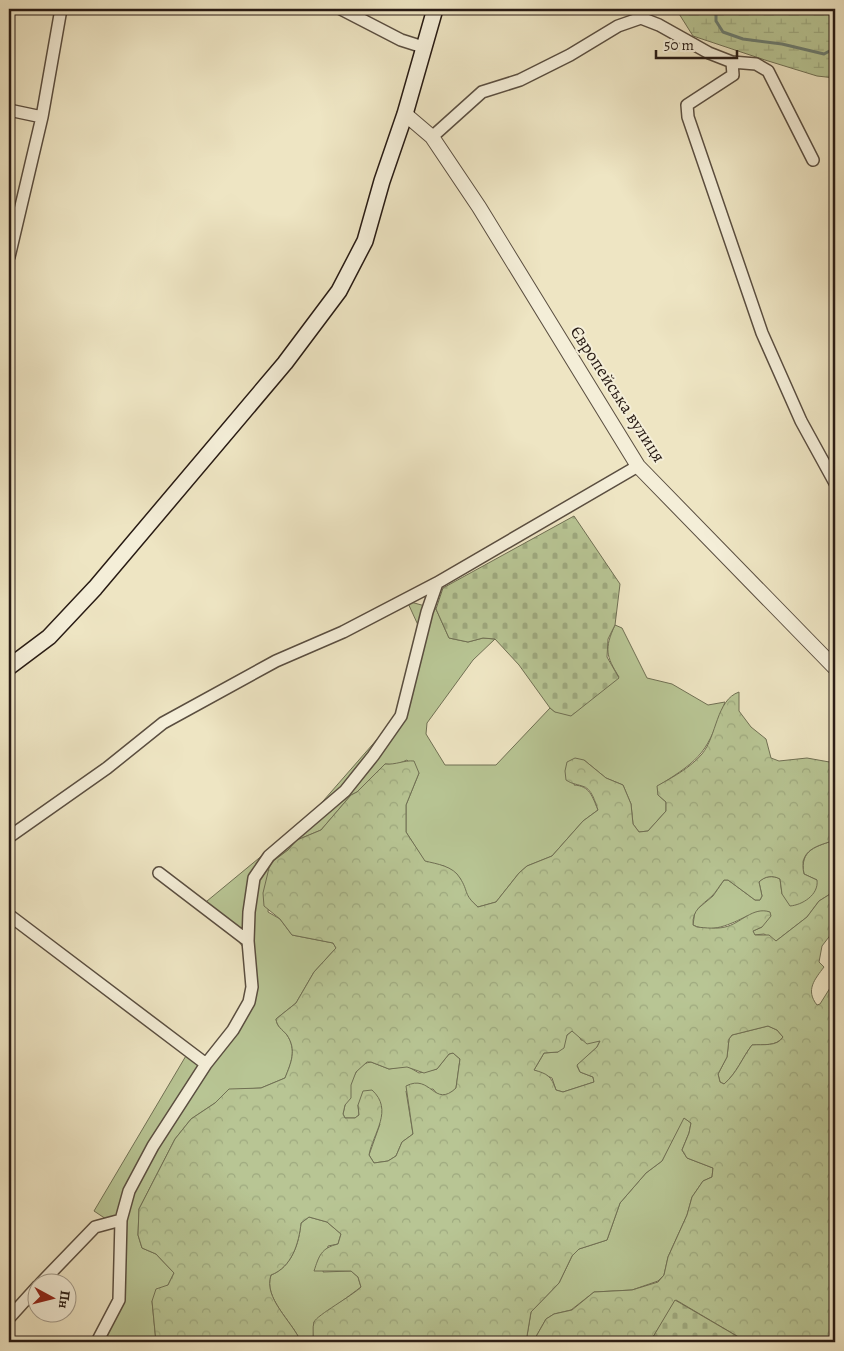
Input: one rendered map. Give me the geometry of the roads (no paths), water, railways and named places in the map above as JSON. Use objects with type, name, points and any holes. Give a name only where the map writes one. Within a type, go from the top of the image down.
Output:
[{"type":"main road","points":[[9,667],[49,637],[95,588],[285,363],[339,291],[365,241],[390,155],[405,114],[435,9]]},
{"type":"street","points":[[9,257],[42,117],[61,9]]},
{"type":"street","points":[[341,9],[401,40],[424,47]]},
{"type":"street","points":[[432,137],[482,92],[520,80],[570,55],[618,26],[641,18],[659,25],[709,53],[732,62],[756,64],[768,71],[813,160]]},
{"type":"street","points":[[732,62],[733,75],[687,104],[688,117],[762,333],[801,421],[835,483]]},
{"type":"street","points":[[9,110],[42,117]]},
{"type":"street","name":"Європейська вулиця","points":[[405,114],[432,137],[478,207],[638,466],[835,668]]},
{"type":"street","points":[[9,836],[107,768],[163,723],[276,661],[343,632],[436,583],[638,466]]},
{"type":"street","points":[[97,1342],[118,1300],[121,1220],[129,1191],[153,1146],[206,1064],[233,1030],[249,1002],[252,987],[248,941],[249,912],[254,878],[269,856],[344,790],[373,756],[401,716],[436,583]]},
{"type":"street","points":[[159,872],[248,941]]},
{"type":"street","points":[[9,915],[206,1064]]},
{"type":"street","points":[[49,1274],[95,1226],[121,1220]]},
{"type":"street","points":[[9,1318],[28,1297]]},
{"type":"waterway","points":[[716,9],[716,21],[723,32],[743,39],[782,44],[824,54],[835,48]]}]
